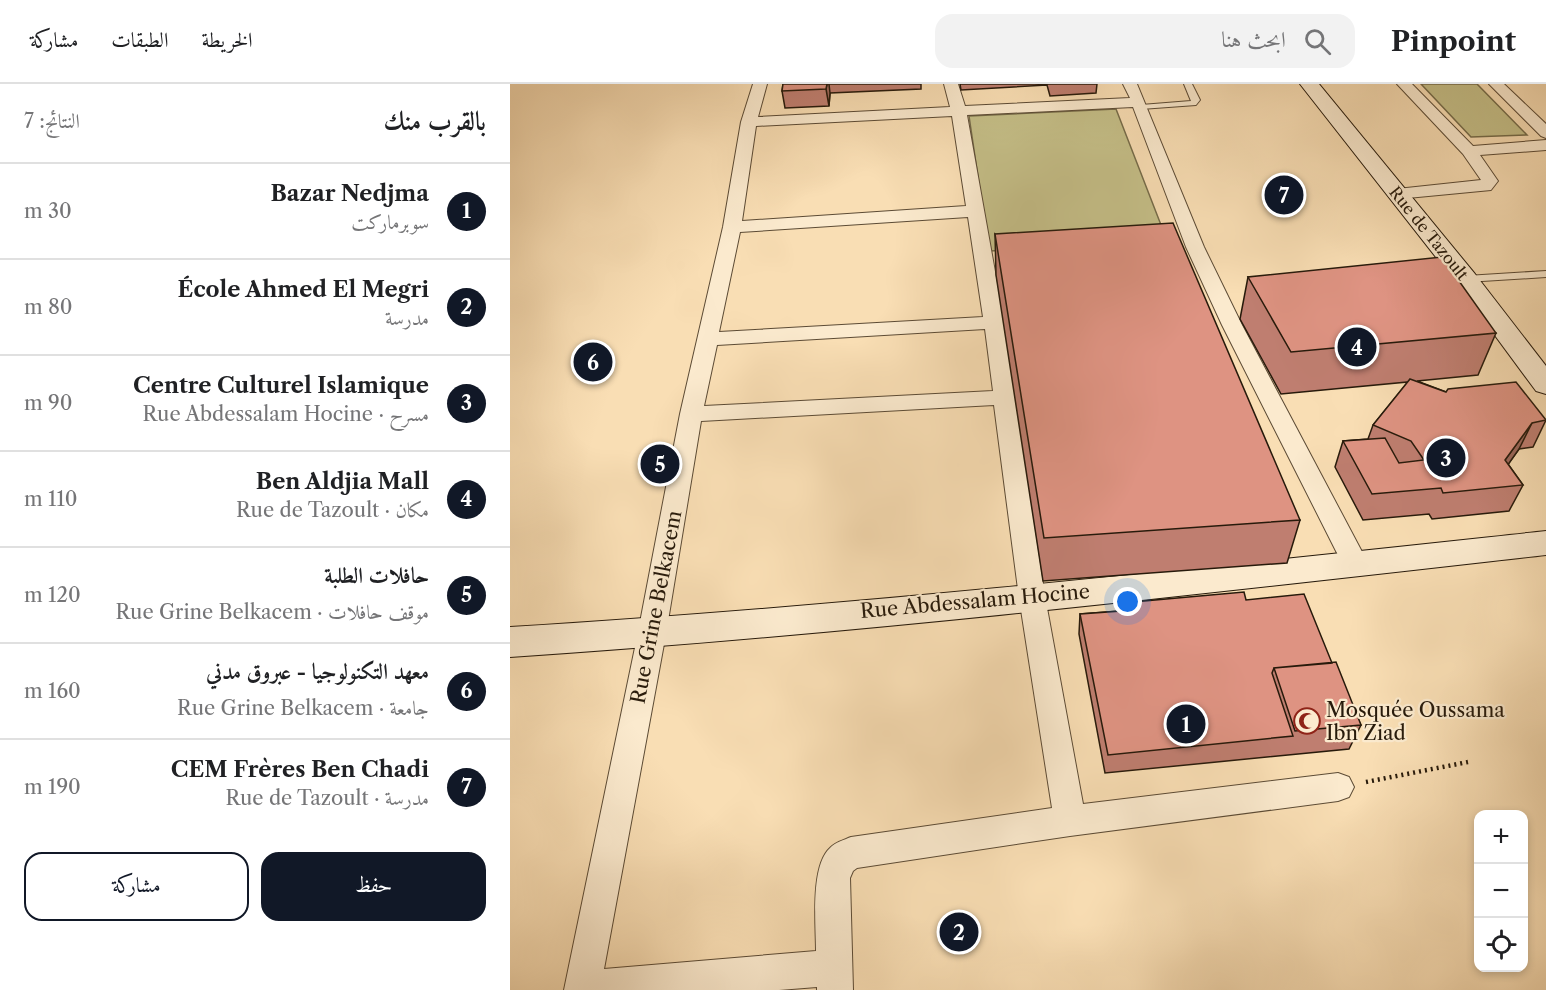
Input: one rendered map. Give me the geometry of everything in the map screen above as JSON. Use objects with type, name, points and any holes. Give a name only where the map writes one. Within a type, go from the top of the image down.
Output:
[{"type":"main road","name":"Rue de Tazoult","points":[[1309,84],[1466,279],[1546,385]]},
{"type":"main road","name":"Rue Abdessalam Hocine","points":[[510,642],[652,633],[1032,597],[1356,565],[1546,543]]},
{"type":"street","name":"Rue Grine Belkacem","points":[[582,990],[652,633],[691,414],[732,227],[749,122],[760,84]]},
{"type":"street","points":[[951,84],[959,112],[994,322],[1032,597],[1070,820]]},
{"type":"street","points":[[1130,84],[1195,247],[1232,325],[1356,565]]},
{"type":"street","points":[[1397,194],[1489,184],[1488,177],[1469,151],[1404,84]]},
{"type":"street","points":[[1496,84],[1546,133]]},
{"type":"street","points":[[1515,101],[1536,103]]},
{"type":"street","points":[[749,122],[1140,105]]},
{"type":"street","points":[[1469,151],[1546,146]]},
{"type":"street","points":[[732,227],[974,211]]},
{"type":"street","points":[[1171,248],[1195,247]]},
{"type":"street","points":[[982,255],[1006,254]]},
{"type":"street","points":[[708,339],[994,322]]},
{"type":"street","points":[[691,414],[1004,397]]},
{"type":"street","points":[[582,990],[835,978],[833,878],[837,864],[844,856],[1070,820],[1338,787]]},
{"type":"lane","points":[[1140,105],[1192,103],[1196,100],[1188,84]]},
{"type":"lane","points":[[1466,279],[1546,274]]},
{"type":"path","points":[[1338,787],[1468,762]]},
{"type":"shaded area","points":[[1421,84],[1477,84],[1527,135],[1471,137]]},
{"type":"shaded area","points":[[1116,109],[1168,243],[989,251],[969,116]]},
{"type":"building","points":[[783,84],[827,84],[826,89],[782,91]]},
{"type":"building","points":[[1173,223],[1300,520],[1044,538],[995,234]]},
{"type":"building","points":[[1442,257],[1496,333],[1291,352],[1248,277]]},
{"type":"building","points":[[1410,379],[1446,392],[1448,389],[1516,382],[1546,420],[1532,423],[1505,460],[1523,485],[1443,493],[1441,488],[1372,494],[1343,441],[1385,438],[1399,463],[1424,460],[1411,441],[1373,425]]},
{"type":"building","points":[[1244,592],[1246,600],[1304,594],[1332,663],[1274,668],[1272,673],[1293,736],[1108,755],[1080,614],[1135,610],[1133,602]]},
{"type":"building","points":[[1336,662],[1361,725],[1295,731],[1274,668]]},
{"type":"place","name":"CEM Frères Ben Chadi","points":[[1284,195]]},
{"type":"place","name":"Ben Aldjia Mall","points":[[1357,347]]},
{"type":"place","name":"معهد التكنولوجيا - عبروق مدني","points":[[593,362]]},
{"type":"place","name":"Centre Culturel Islamique","points":[[1446,458]]},
{"type":"place","name":"حافلات الطلبة","points":[[660,464]]},
{"type":"place","name":"Mosquée Oussama Ibn Ziad","points":[[1307,721]]},
{"type":"place","name":"Bazar Nedjma","points":[[1186,724]]},
{"type":"place","name":"École Ahmed El Megri","points":[[959,932]]}]
